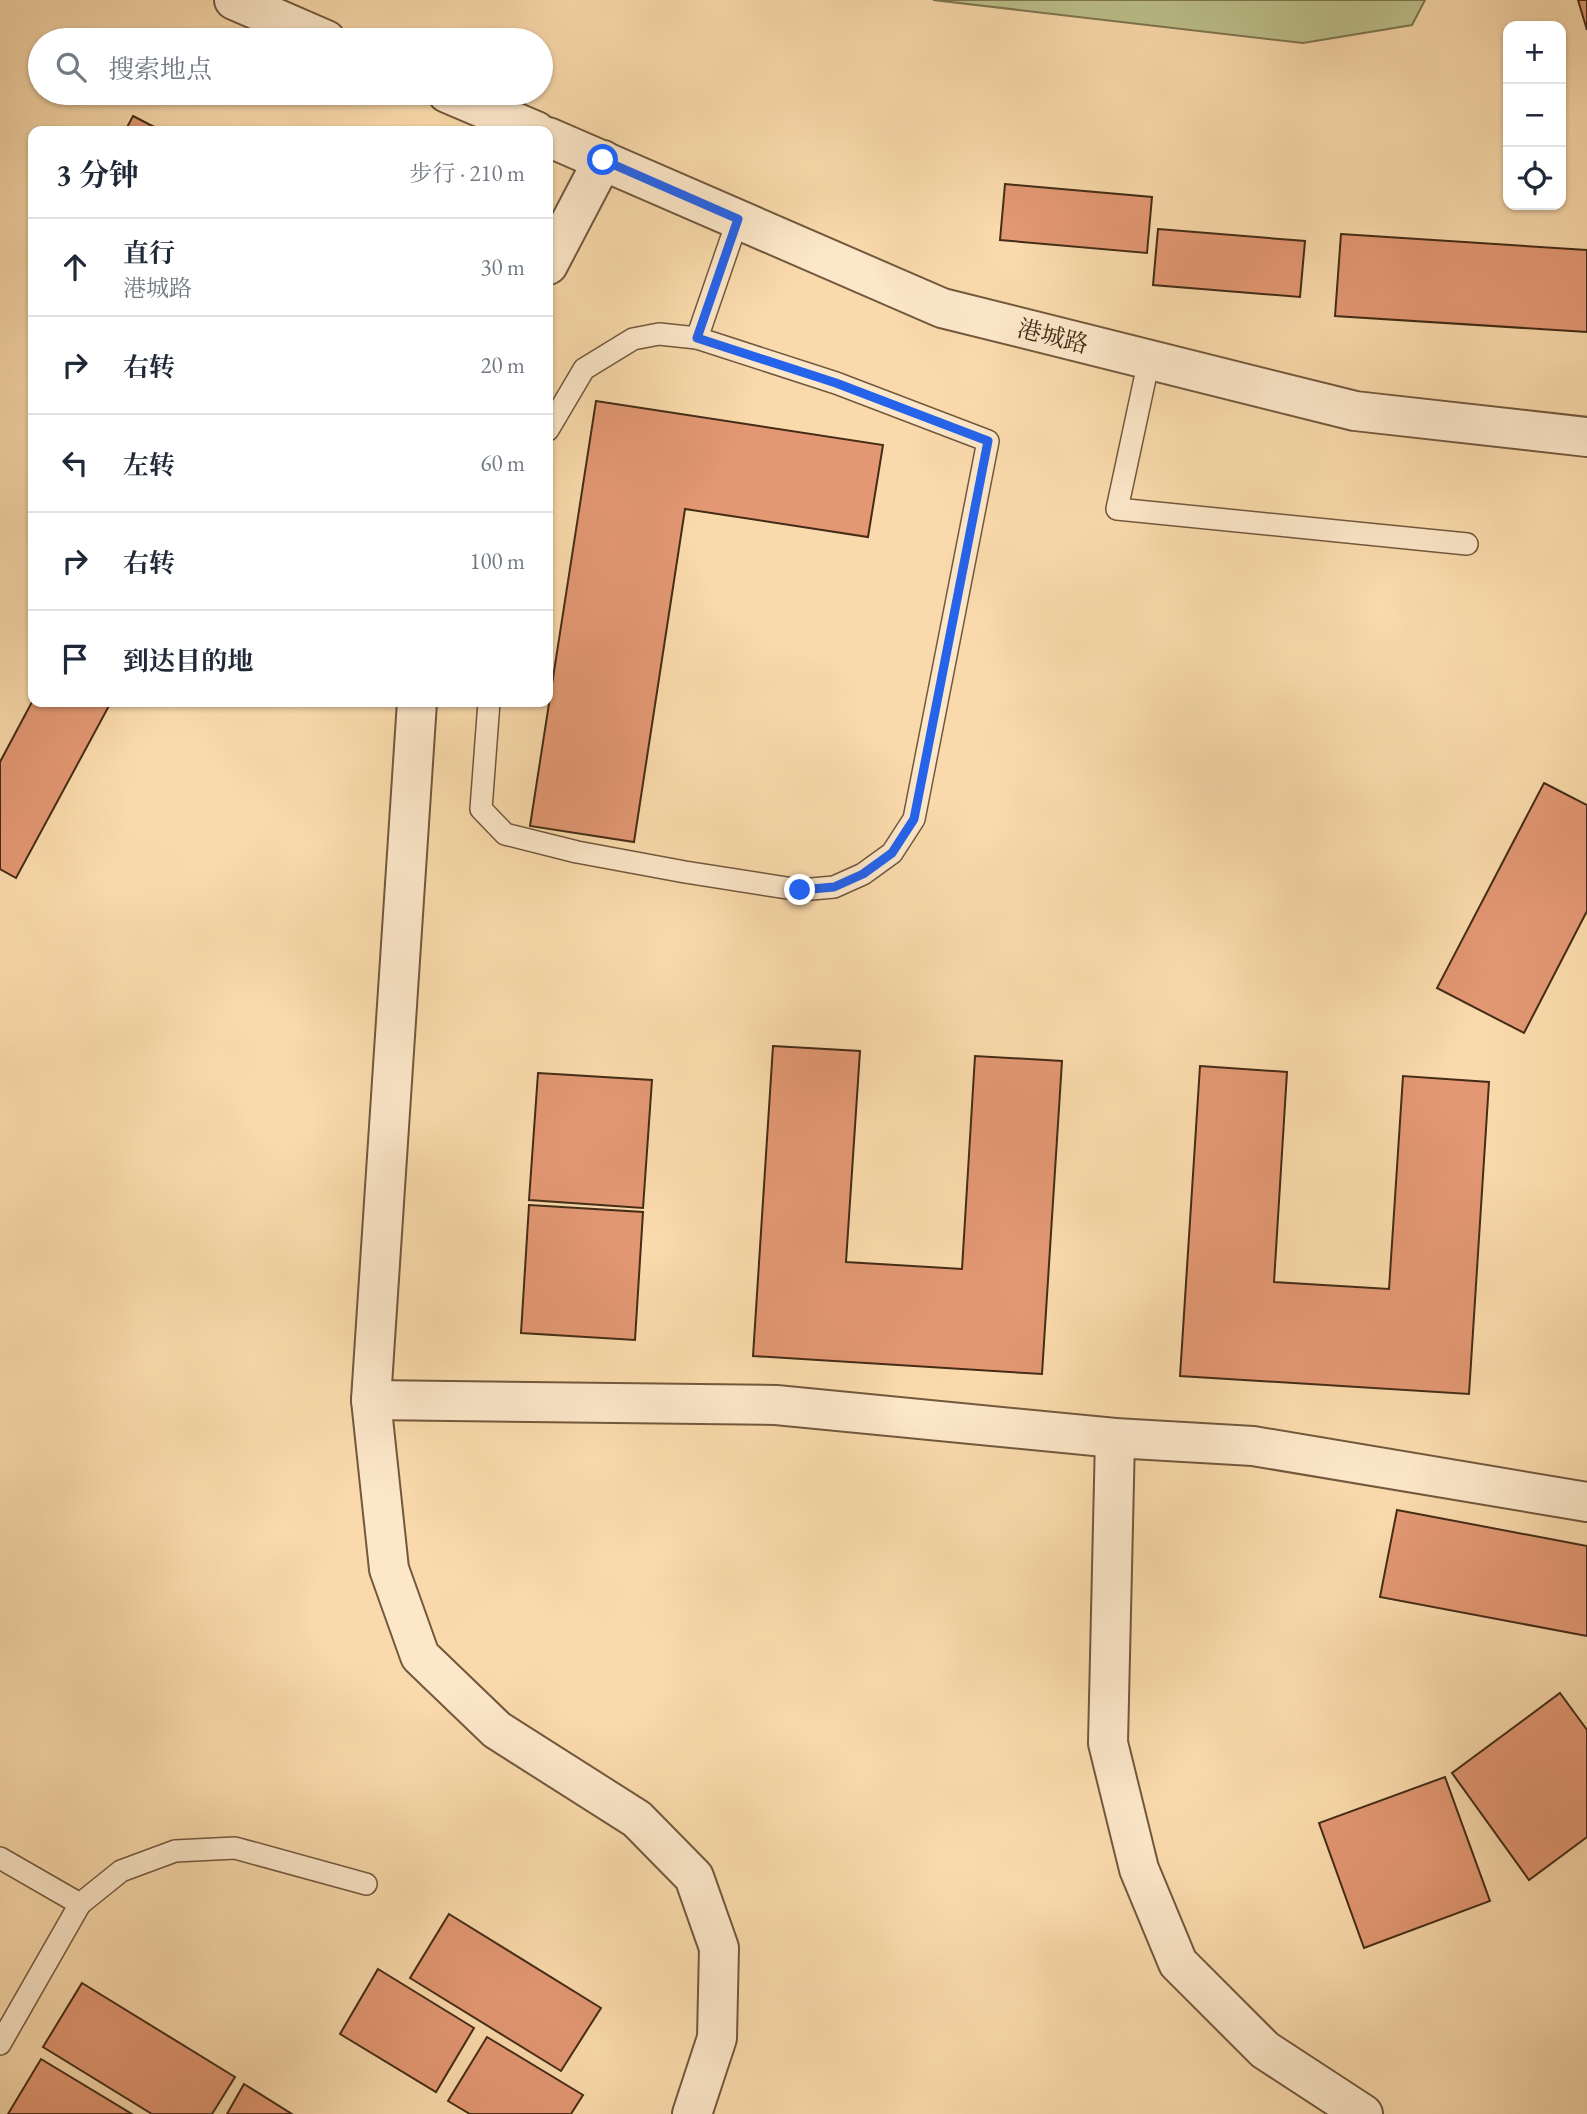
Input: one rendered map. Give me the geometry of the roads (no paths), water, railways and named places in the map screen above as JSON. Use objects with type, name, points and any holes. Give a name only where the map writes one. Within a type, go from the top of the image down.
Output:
[{"type":"street","points":[[234,0],[298,28]]},
{"type":"street","points":[[475,105],[524,126]]},
{"type":"street","name":"港城路","points":[[553,138],[942,308],[1356,411],[1587,437]]},
{"type":"street","points":[[553,255],[603,160]]},
{"type":"street","points":[[417,707],[372,1400],[389,1569],[420,1656],[497,1730],[637,1819],[694,1877],[719,1948],[717,2038],[692,2114]]},
{"type":"street","points":[[372,1400],[776,1405],[1115,1438],[1253,1446],[1587,1502]]},
{"type":"street","points":[[1115,1438],[1108,1743],[1139,1869],[1178,1963],[1265,2050],[1363,2114]]},
{"type":"lane","points":[[697,338],[738,219]]},
{"type":"lane","points":[[489,707],[481,809],[505,834],[577,852],[800,890],[834,887],[863,874],[892,853],[914,819],[988,441],[836,383],[697,338],[659,334],[633,339],[584,369],[553,422]]},
{"type":"lane","points":[[1149,360],[1117,509],[1467,544]]},
{"type":"lane","points":[[0,2044],[80,1904],[121,1871],[175,1851],[235,1848],[366,1884]]},
{"type":"lane","points":[[0,1858],[80,1904]]}]
